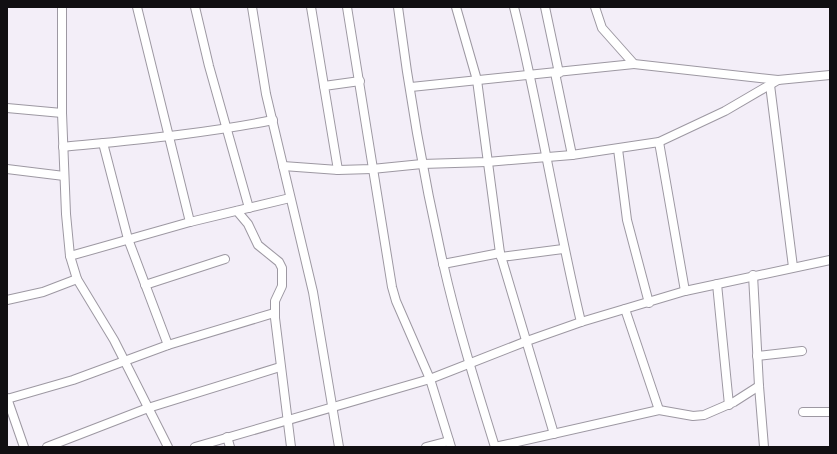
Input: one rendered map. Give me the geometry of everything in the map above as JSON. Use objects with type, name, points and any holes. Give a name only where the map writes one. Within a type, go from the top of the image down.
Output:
[{"type":"street","points":[[62,7],[63,147],[70,256],[77,279],[124,361],[168,447]]},
{"type":"street","points":[[138,7],[190,222]]},
{"type":"street","points":[[195,7],[249,208]]},
{"type":"street","points":[[252,7],[273,120],[313,292],[339,447]]},
{"type":"street","points":[[311,7],[338,170]]},
{"type":"street","points":[[347,7],[360,81],[372,169],[396,301],[430,379],[450,444],[426,447]]},
{"type":"street","points":[[398,7],[422,164],[443,264],[469,363],[495,447],[659,410],[693,416],[704,415],[729,405],[759,386]]},
{"type":"street","points":[[456,7],[477,80],[487,162],[501,255],[554,434]]},
{"type":"street","points":[[514,7],[531,76],[563,249],[581,322]]},
{"type":"street","points":[[545,7],[572,155]]},
{"type":"street","points":[[595,7],[602,28],[634,64]]},
{"type":"street","points":[[411,87],[531,76],[634,64],[778,80],[830,75]]},
{"type":"street","points":[[283,166],[338,170],[372,169],[422,164],[487,162],[572,155],[659,142],[725,111],[778,80]]},
{"type":"street","points":[[324,86],[360,81]]},
{"type":"street","points":[[770,85],[793,267]]},
{"type":"street","points":[[7,108],[62,113]]},
{"type":"street","points":[[63,147],[170,138],[227,130],[273,120]]},
{"type":"street","points":[[659,142],[685,291]]},
{"type":"street","points":[[103,143],[128,239],[168,345]]},
{"type":"street","points":[[618,149],[627,220],[649,302]]},
{"type":"street","points":[[7,169],[64,176]]},
{"type":"street","points":[[70,256],[190,222],[290,198]]},
{"type":"street","points":[[237,211],[248,224],[258,245],[279,262],[282,268],[282,286],[275,301],[274,312],[286,420],[291,447]]},
{"type":"street","points":[[443,264],[501,255],[563,249]]},
{"type":"street","points":[[145,285],[225,259]]},
{"type":"street","points":[[195,447],[430,379],[527,341],[581,322],[685,291],[753,275],[830,260]]},
{"type":"street","points":[[753,275],[764,447]]},
{"type":"street","points":[[7,300],[43,292],[77,279]]},
{"type":"street","points":[[717,284],[729,405]]},
{"type":"street","points":[[626,309],[659,410]]},
{"type":"street","points":[[24,447],[7,398],[73,380],[168,345],[274,312]]},
{"type":"street","points":[[757,356],[802,351]]},
{"type":"street","points":[[47,447],[148,408],[280,367]]},
{"type":"street","points":[[803,412],[830,412]]},
{"type":"street","points":[[228,437],[230,447]]}]
